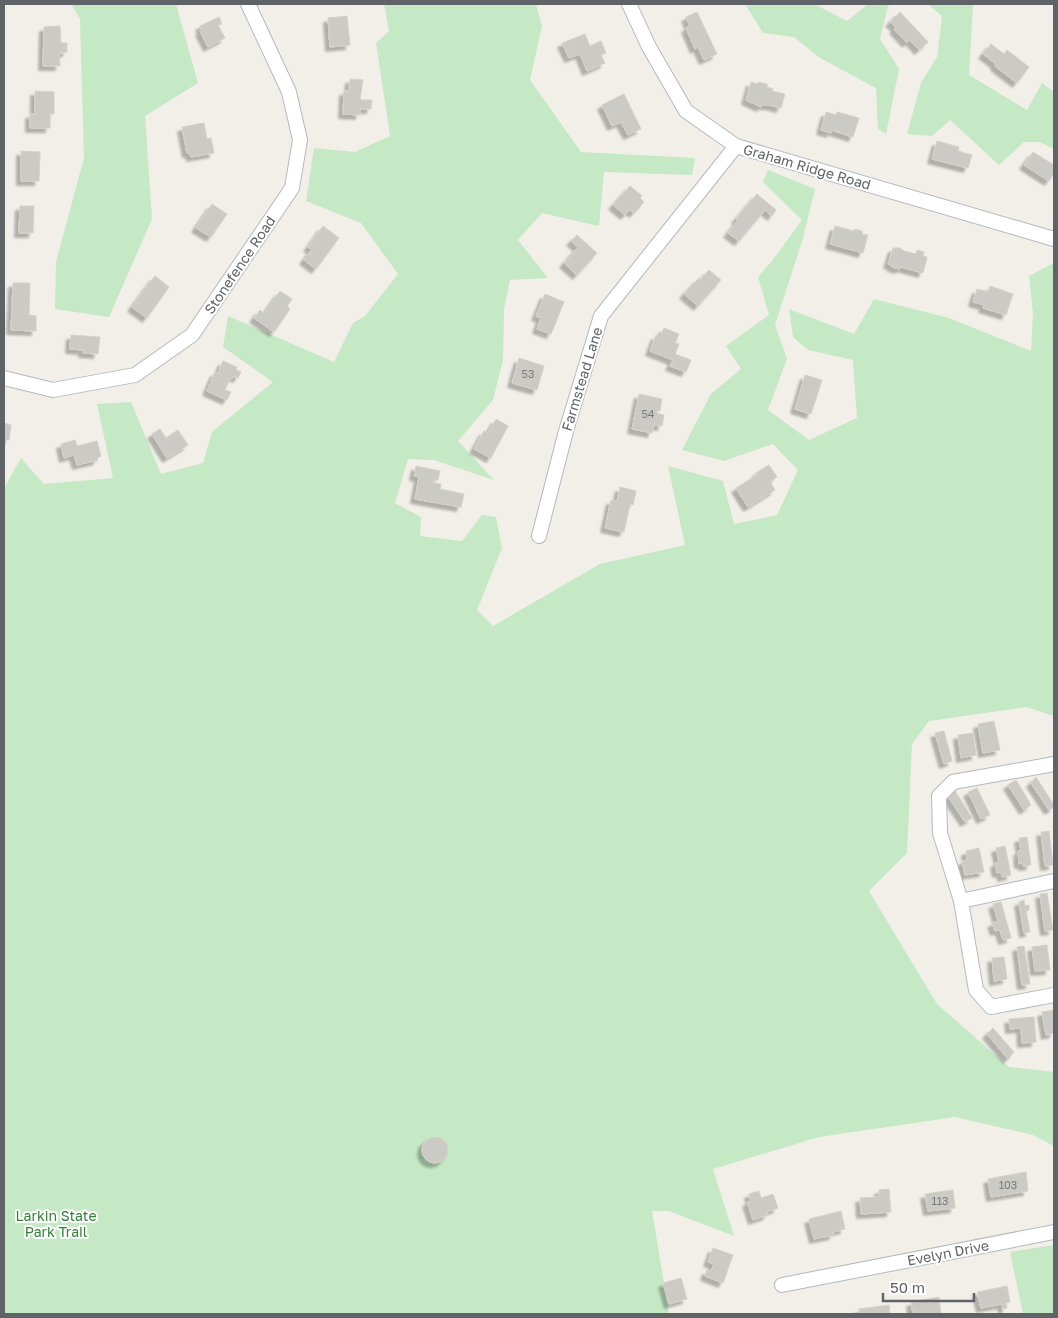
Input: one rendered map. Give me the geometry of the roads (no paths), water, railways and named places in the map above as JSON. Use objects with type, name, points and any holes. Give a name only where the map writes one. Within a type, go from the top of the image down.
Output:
[{"type":"street","name":"Stonefence Road","points":[[4,378],[53,390],[135,376],[192,335],[292,188],[300,140],[289,92],[248,4]]},
{"type":"street","name":"Graham Ridge Road","points":[[629,4],[649,47],[686,111],[736,146],[1054,239]]},
{"type":"street","name":"Farmstead Lane","points":[[539,536],[566,431],[601,316],[736,146]]},
{"type":"street","points":[[1054,764],[953,782],[940,796],[940,833],[961,901],[976,990],[991,1007],[1054,995]]},
{"type":"street","points":[[961,901],[1054,881]]},
{"type":"street","name":"Evelyn Drive","points":[[782,1284],[1054,1232]]},
{"type":"park label","name":"Larkin State Park Trail","points":[[56,1224]]}]
